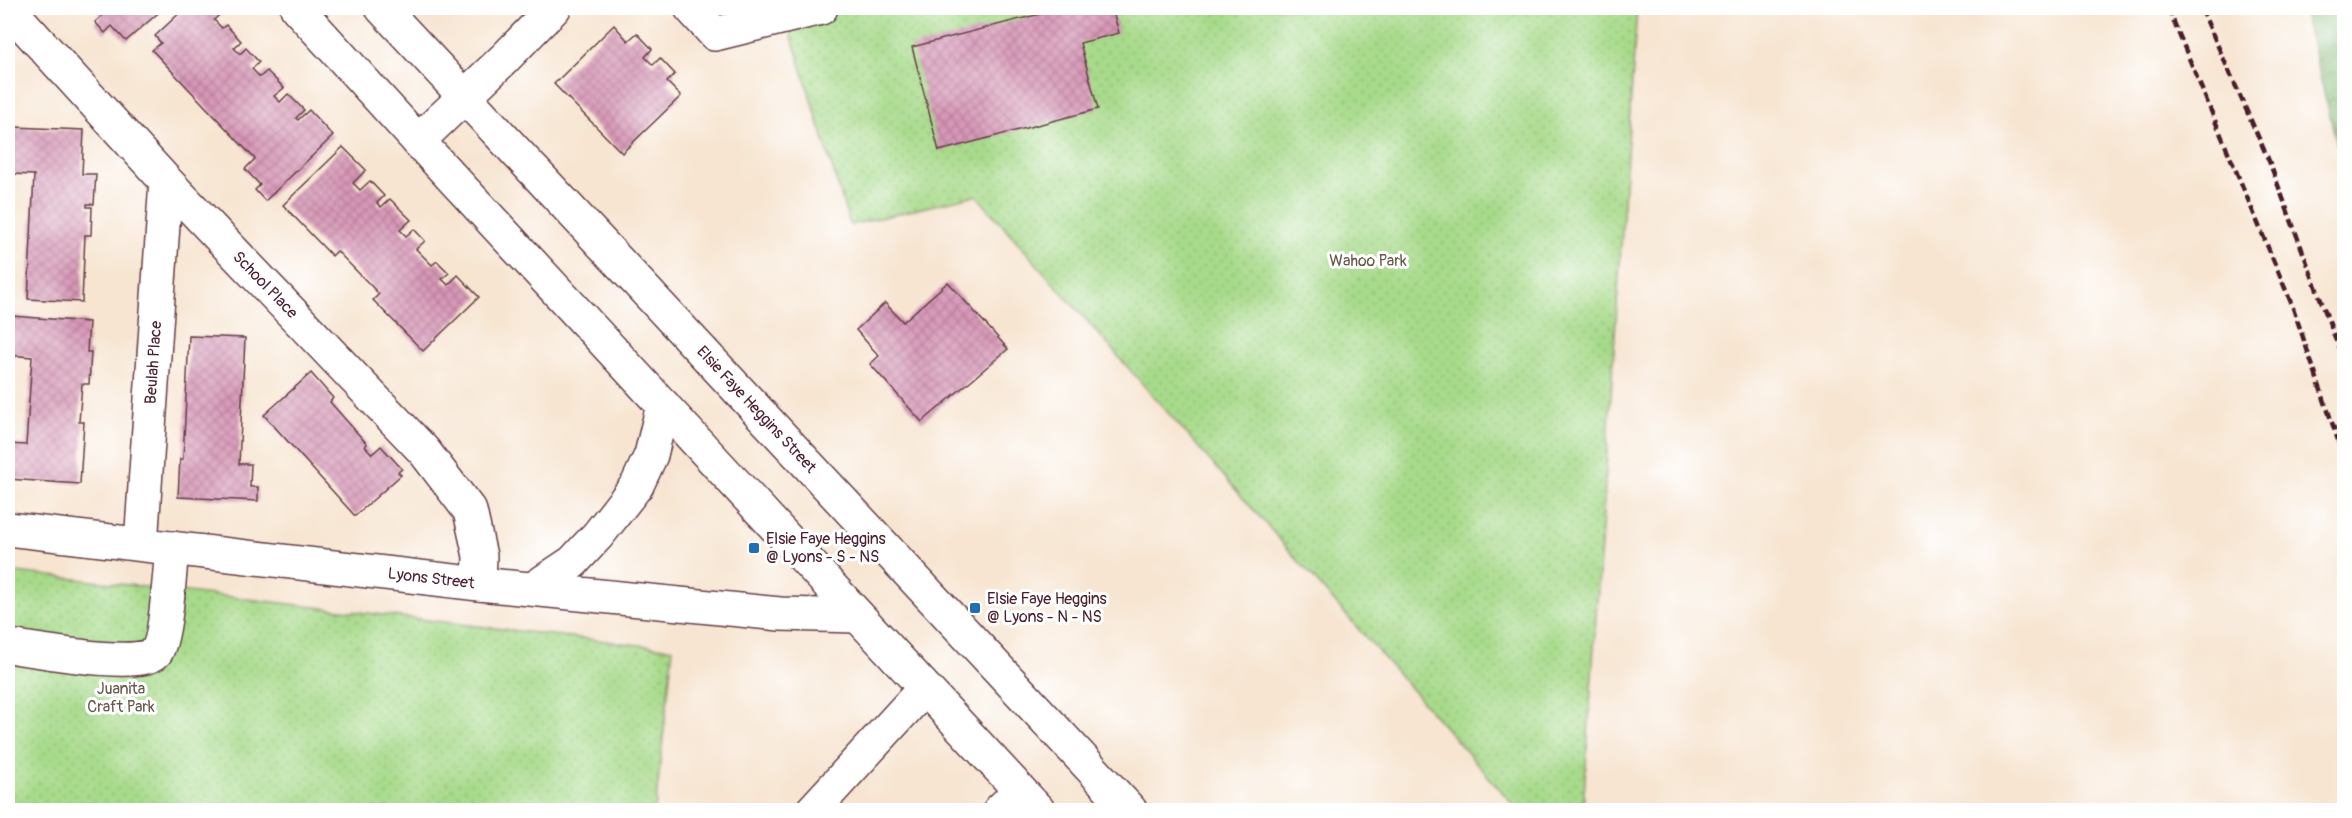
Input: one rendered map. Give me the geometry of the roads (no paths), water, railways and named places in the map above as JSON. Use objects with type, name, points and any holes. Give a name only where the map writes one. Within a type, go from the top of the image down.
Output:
[{"type":"main road","name":"School Place","points":[[8,8],[166,181],[424,451],[470,511],[480,556],[479,584]]},
{"type":"main road","points":[[297,8],[924,689],[1019,804]]},
{"type":"main road","name":"Elsie Faye Heggins Street","points":[[382,8],[1130,810]]},
{"type":"main road","points":[[418,141],[554,8]]},
{"type":"main road","points":[[691,8],[716,33],[821,8]]},
{"type":"main road","name":"Beulah Place","points":[[8,646],[124,661],[145,659],[157,652],[162,637],[156,546],[166,181]]},
{"type":"main road","points":[[534,588],[573,562],[638,485],[651,455],[663,405]]},
{"type":"main road","name":"Lyons Street","points":[[8,529],[479,584],[780,614],[856,616]]},
{"type":"main road","points":[[813,810],[924,689]]},
{"type":"railway","points":[[2168,8],[2292,305],[2344,458]]},
{"type":"railway","points":[[2201,8],[2269,161],[2344,362]]},
{"type":"place","name":"Elsie Faye Heggins @ Lyons - S - NS","points":[[754,548]]},
{"type":"place","name":"Elsie Faye Heggins @ Lyons - N - NS","points":[[975,608]]},
{"type":"park label","name":"Wahoo Park","points":[[1368,261]]},
{"type":"park label","name":"Juanita Craft Park","points":[[121,698]]}]
